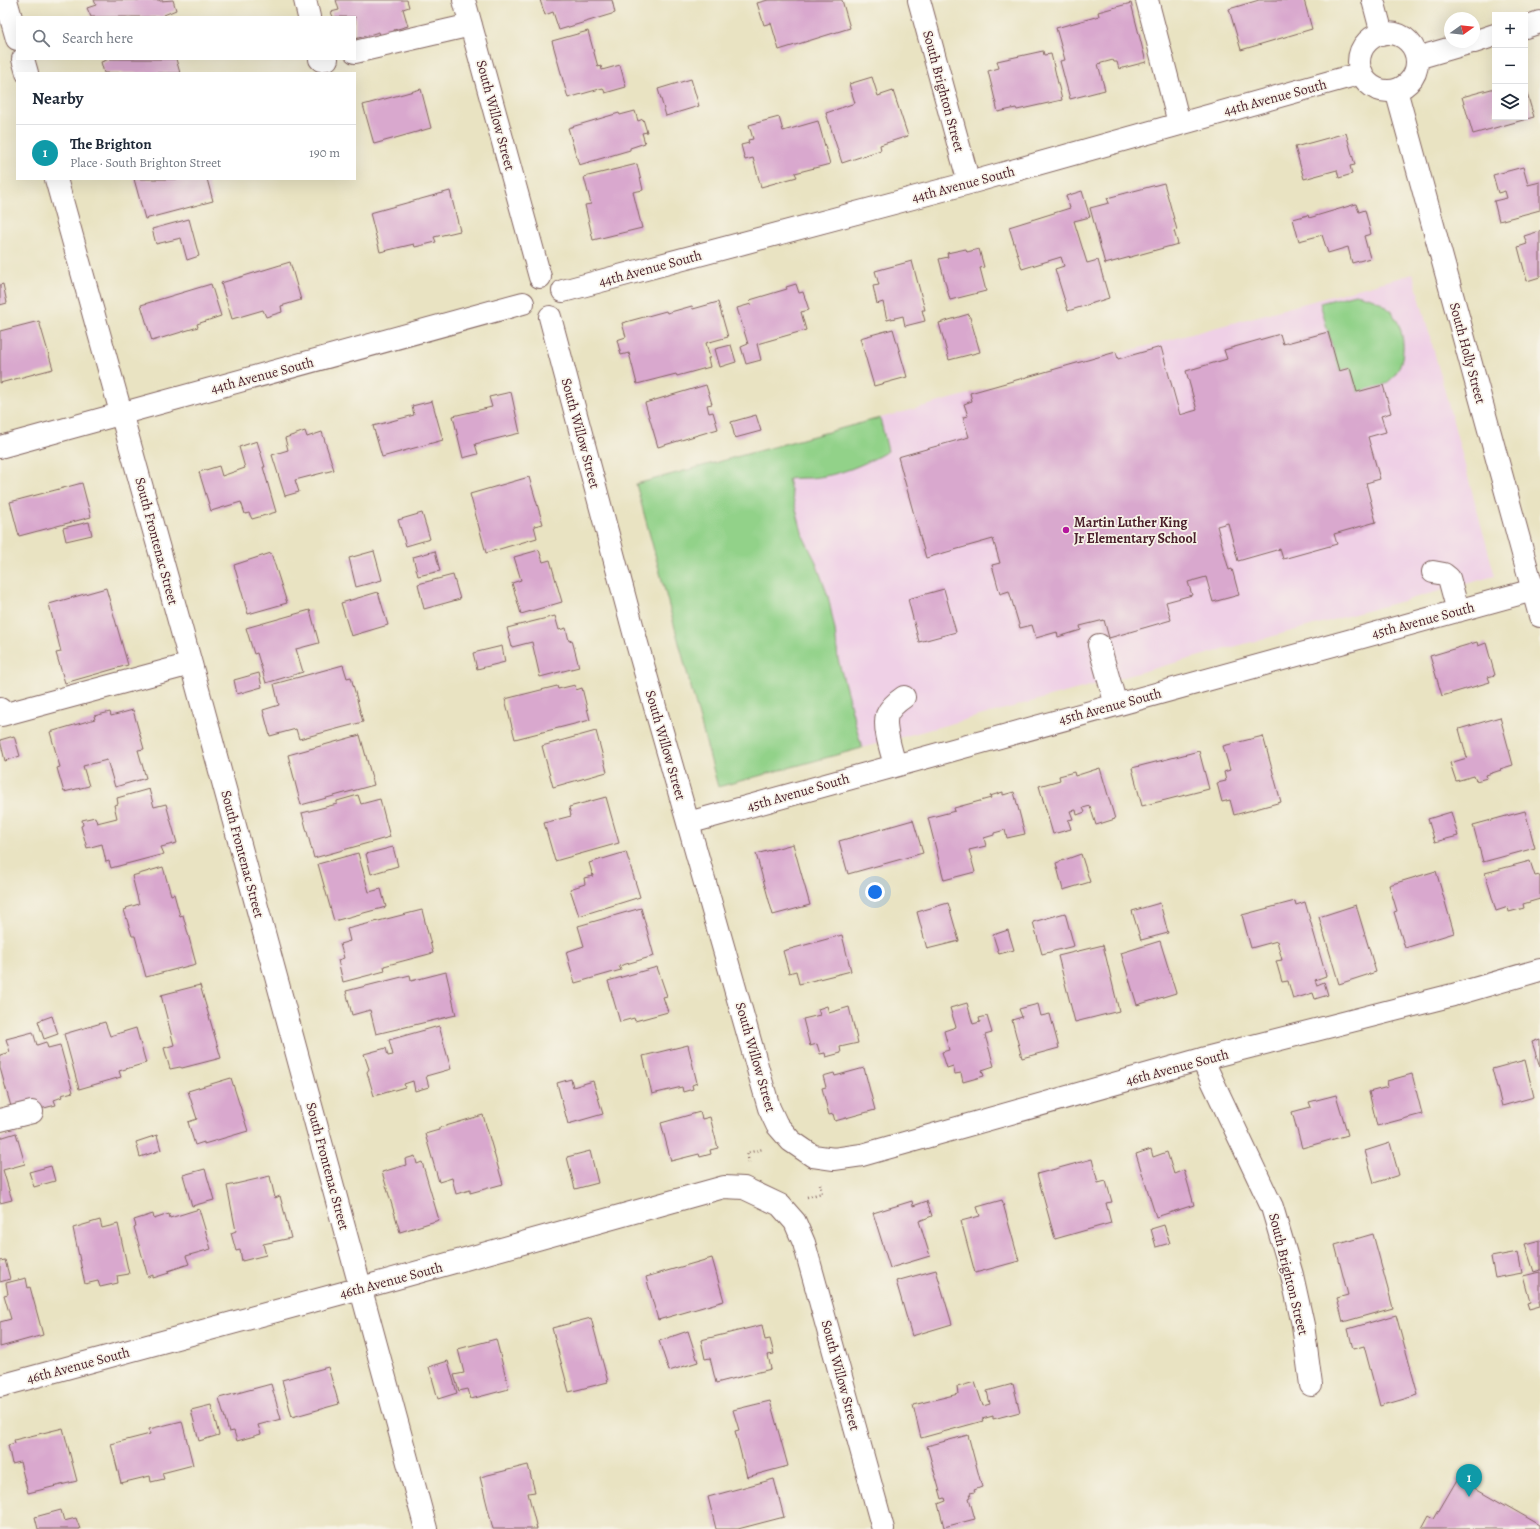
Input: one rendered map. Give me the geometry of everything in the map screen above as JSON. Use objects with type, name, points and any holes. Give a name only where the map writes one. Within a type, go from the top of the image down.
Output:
[{"type":"street","points":[[6,0],[16,35]]},
{"type":"street","points":[[305,0],[309,16]]},
{"type":"street","name":"South Willow Street","points":[[464,0],[540,277]]},
{"type":"street","name":"South Brighton Street","points":[[919,0],[969,182]]},
{"type":"street","points":[[1147,0],[1179,123]]},
{"type":"street","points":[[1373,0],[1382,34]]},
{"type":"street","points":[[1528,26],[1540,22]]},
{"type":"street","points":[[356,52],[471,25]]},
{"type":"street","points":[[1382,34],[1396,34],[1405,38],[1412,45],[1417,58],[1415,74],[1410,82],[1402,88],[1392,91],[1383,91],[1373,87],[1366,81],[1360,64],[1360,55],[1364,46],[1370,40],[1382,34]]},
{"type":"street","points":[[1480,40],[1492,37]]},
{"type":"street","points":[[1417,58],[1452,48]]},
{"type":"street","points":[[23,60],[27,72]]},
{"type":"street","name":"44th Avenue South","points":[[563,291],[969,182],[1362,73]]},
{"type":"street","name":"South Holly Street","points":[[1396,90],[1540,616]]},
{"type":"street","name":"South Frontenac Street","points":[[56,180],[191,664],[426,1529]]},
{"type":"street","points":[[540,277],[549,277],[560,285],[563,291],[564,299],[562,306],[558,312],[550,317],[539,318],[527,311],[524,303],[523,292],[530,281],[540,277]]},
{"type":"street","name":"44th Avenue South","points":[[0,447],[524,303]]},
{"type":"street","name":"South Willow Street","points":[[550,317],[636,640],[769,1108],[777,1125],[791,1141],[813,1156]]},
{"type":"street","points":[[1434,572],[1444,574],[1449,578],[1458,611]]},
{"type":"street","name":"45th Avenue South","points":[[688,823],[1533,590]]},
{"type":"street","points":[[1099,645],[1116,705]]},
{"type":"street","points":[[0,709],[2,715],[191,664]]},
{"type":"street","points":[[895,765],[886,727],[887,716],[896,703],[904,697]]},
{"type":"street","name":"46th Avenue South","points":[[813,1156],[834,1159],[862,1155],[1202,1059],[1453,995],[1540,970]]},
{"type":"street","name":"South Brighton Street","points":[[1202,1059],[1272,1207],[1292,1274],[1303,1325],[1311,1385]]},
{"type":"street","points":[[0,1120],[32,1112]]},
{"type":"street","name":"46th Avenue South","points":[[0,1386],[724,1187],[744,1188],[780,1205]]},
{"type":"street","name":"South Willow Street","points":[[780,1205],[795,1222],[804,1243],[882,1529]]},
{"type":"shaded area","name":"Martin Luther King Jr Elementary School","points":[[1413,274],[1495,576],[718,787],[636,484]]},
{"type":"green space","points":[[1355,294],[1377,301],[1384,305],[1392,313],[1402,334],[1403,345],[1399,368],[1393,377],[1384,385],[1357,392],[1350,368],[1339,371],[1320,303]]},
{"type":"green space","points":[[880,418],[888,451],[870,461],[831,475],[788,479],[803,536],[815,560],[828,596],[835,630],[838,659],[862,748],[718,787],[636,484]]},
{"type":"building","points":[[94,0],[173,0],[176,10],[164,16],[91,16],[87,8],[96,5]]},
{"type":"building","points":[[336,0],[407,0],[409,7],[403,9],[408,26],[394,30],[395,35],[381,39],[379,32],[356,39],[356,16],[333,16],[331,12],[339,10]]},
{"type":"building","points":[[540,0],[612,0],[615,13],[559,30],[553,12],[545,15]]},
{"type":"building","points":[[768,0],[842,0],[850,28],[779,50],[771,23],[764,25],[757,3]]},
{"type":"building","points":[[1259,0],[1304,0],[1312,29],[1241,50],[1229,9]]},
{"type":"building","points":[[1131,3],[1146,62],[1119,69],[1117,62],[1114,62],[1113,60],[1098,64],[1105,90],[1070,99],[1060,61],[1065,60],[1056,28],[1099,16],[1098,12]]},
{"type":"building","points":[[588,31],[598,67],[601,66],[602,70],[620,65],[626,87],[605,93],[603,88],[568,98],[552,41]]},
{"type":"building","points":[[1043,51],[1044,55],[1051,54],[1062,100],[1017,110],[1016,108],[998,112],[988,71],[999,68],[997,61]]},
{"type":"building","points":[[107,60],[176,60],[180,72],[104,72],[101,62]]},
{"type":"building","points":[[872,77],[878,96],[893,91],[908,136],[880,145],[881,150],[842,163],[826,113],[855,103],[849,84]]},
{"type":"building","points":[[691,79],[699,106],[666,116],[658,89]]},
{"type":"building","points":[[421,89],[431,128],[374,144],[363,105]]},
{"type":"building","points":[[1492,89],[1492,120],[1523,120],[1473,134],[1462,97]]},
{"type":"building","points":[[1528,97],[1534,117],[1528,119]]},
{"type":"building","points":[[635,111],[638,121],[643,119],[647,132],[642,133],[645,143],[630,148],[630,150],[579,165],[568,128],[619,113],[620,115]]},
{"type":"building","points":[[779,117],[783,131],[818,121],[830,164],[795,173],[797,177],[761,187],[753,158],[745,160],[741,145],[749,143],[748,140],[753,139],[749,125]]},
{"type":"building","points":[[1346,133],[1355,165],[1350,166],[1352,174],[1339,178],[1337,170],[1304,179],[1295,147]]},
{"type":"building","points":[[637,164],[643,190],[633,192],[642,228],[593,240],[585,205],[591,204],[584,177]]},
{"type":"building","points":[[1523,167],[1528,185],[1540,182],[1540,210],[1499,221],[1494,201],[1507,198],[1505,191],[1498,193],[1493,175]]},
{"type":"building","points":[[134,180],[207,180],[213,201],[145,219]]},
{"type":"building","points":[[1164,183],[1177,230],[1174,231],[1178,244],[1105,264],[1090,208],[1109,203],[1107,198]]},
{"type":"building","points":[[450,191],[460,231],[434,237],[436,242],[415,247],[414,244],[380,252],[370,213]]},
{"type":"building","points":[[1082,191],[1090,217],[1074,221],[1087,263],[1098,260],[1109,298],[1068,311],[1055,269],[1064,266],[1061,257],[1022,269],[1009,227],[1070,208],[1066,196]]},
{"type":"building","points":[[1356,204],[1359,212],[1365,210],[1371,234],[1364,236],[1370,258],[1352,263],[1348,247],[1328,253],[1322,235],[1299,241],[1293,219],[1308,215],[1309,218]]},
{"type":"building","points":[[189,219],[199,256],[187,260],[181,238],[156,244],[152,229]]},
{"type":"building","points":[[1540,231],[1540,277],[1527,281],[1518,247],[1527,244],[1524,236]]},
{"type":"building","points":[[966,249],[967,252],[979,249],[984,267],[980,268],[986,291],[950,300],[939,259],[948,257],[947,253]]},
{"type":"building","points":[[912,261],[925,310],[922,310],[925,321],[905,326],[903,316],[887,320],[883,302],[877,304],[873,286],[879,285],[875,271]]},
{"type":"building","points":[[290,262],[301,300],[281,306],[282,312],[266,317],[263,310],[232,319],[221,283]]},
{"type":"building","points":[[3,284],[7,303],[0,305],[0,285]]},
{"type":"building","points":[[211,284],[221,316],[197,324],[198,327],[152,341],[141,305]]},
{"type":"building","points":[[796,284],[799,293],[803,292],[809,310],[801,312],[806,330],[757,344],[761,360],[746,364],[741,347],[748,344],[737,308],[751,304],[750,300],[787,289],[786,287]]},
{"type":"building","points":[[718,302],[728,337],[706,343],[710,358],[708,358],[710,367],[677,376],[676,374],[637,384],[629,353],[621,355],[617,340],[626,337],[622,323],[666,311],[667,313],[692,306],[693,309]]},
{"type":"building","points":[[969,314],[980,352],[949,360],[939,323]]},
{"type":"building","points":[[39,321],[53,369],[0,383],[0,331]]},
{"type":"building","points":[[893,329],[907,377],[874,386],[860,338]]},
{"type":"building","points":[[1328,332],[1339,371],[1350,368],[1357,392],[1383,385],[1391,413],[1381,416],[1386,432],[1368,437],[1380,479],[1366,483],[1376,522],[1334,534],[1337,544],[1283,559],[1280,549],[1238,561],[1228,523],[1217,526],[1229,570],[1232,569],[1239,595],[1213,602],[1206,577],[1188,582],[1192,595],[1166,602],[1171,620],[1109,638],[1104,620],[1080,626],[1081,630],[1058,637],[1057,632],[1036,638],[1032,625],[1020,628],[1009,591],[1000,594],[992,565],[1000,563],[993,539],[926,558],[898,457],[969,437],[963,417],[968,416],[964,404],[972,401],[970,393],[1116,352],[1118,359],[1161,347],[1180,415],[1197,410],[1186,371],[1227,359],[1224,350],[1280,334],[1283,344]]},
{"type":"building","points":[[731,345],[736,362],[720,367],[715,349]]},
{"type":"building","points":[[706,385],[712,404],[707,405],[709,413],[713,412],[718,429],[658,447],[645,403]]},
{"type":"building","points":[[511,392],[520,433],[475,444],[478,454],[463,458],[453,416],[492,407],[489,397]]},
{"type":"building","points":[[432,401],[443,440],[382,457],[373,426],[414,415],[412,406]]},
{"type":"building","points":[[756,415],[761,431],[735,438],[731,422]]},
{"type":"building","points":[[305,431],[307,437],[322,432],[334,470],[295,480],[299,492],[285,496],[272,455],[288,450],[285,438]]},
{"type":"building","points":[[257,441],[276,512],[252,519],[249,513],[245,514],[241,502],[211,511],[199,472],[219,466],[222,476],[245,468],[239,447]]},
{"type":"building","points":[[529,477],[543,524],[534,526],[537,538],[486,553],[470,494]]},
{"type":"building","points":[[82,483],[91,517],[19,536],[10,502]]},
{"type":"building","points":[[422,513],[430,539],[406,546],[398,520]]},
{"type":"building","points":[[89,522],[92,535],[66,541],[63,528]]},
{"type":"building","points":[[539,550],[543,562],[550,560],[562,602],[521,614],[512,583],[521,580],[514,557]]},
{"type":"building","points":[[374,551],[382,580],[356,587],[349,558]]},
{"type":"building","points":[[435,551],[440,571],[418,576],[413,557]]},
{"type":"building","points":[[271,553],[287,603],[248,614],[234,565]]},
{"type":"building","points":[[453,575],[460,599],[424,609],[418,584]]},
{"type":"building","points":[[106,588],[128,665],[65,683],[56,653],[61,652],[49,604]]},
{"type":"building","points":[[944,589],[956,632],[919,642],[908,599]]},
{"type":"building","points":[[378,592],[388,625],[351,636],[341,603]]},
{"type":"building","points":[[310,610],[319,643],[296,649],[303,672],[266,683],[257,653],[254,654],[246,628]]},
{"type":"building","points":[[555,616],[559,630],[566,628],[569,641],[572,640],[579,667],[540,677],[532,642],[512,647],[507,628]]},
{"type":"building","points":[[1477,642],[1478,646],[1486,643],[1495,675],[1488,677],[1490,682],[1442,696],[1430,656]]},
{"type":"building","points":[[502,646],[505,662],[477,669],[473,653]]},
{"type":"building","points":[[343,665],[347,678],[351,677],[363,722],[299,739],[296,729],[270,736],[263,710],[279,705],[274,684]]},
{"type":"building","points":[[259,673],[262,687],[237,694],[234,680]]},
{"type":"building","points":[[575,685],[576,690],[582,688],[590,720],[515,739],[505,699],[557,686],[558,689]]},
{"type":"building","points":[[133,710],[144,749],[138,750],[146,778],[115,787],[107,760],[83,766],[89,786],[64,792],[57,768],[60,767],[50,732],[95,719],[94,716],[110,712],[111,716]]},
{"type":"building","points":[[1500,717],[1513,765],[1486,775],[1487,778],[1476,781],[1474,776],[1456,781],[1450,763],[1467,758],[1459,729]]},
{"type":"building","points":[[596,731],[607,772],[553,787],[542,746]]},
{"type":"building","points":[[360,735],[374,785],[301,805],[288,755]]},
{"type":"building","points":[[14,736],[20,756],[5,761],[0,740]]},
{"type":"building","points":[[1263,736],[1281,802],[1234,815],[1230,800],[1222,802],[1217,783],[1226,781],[1224,772],[1230,770],[1223,746]]},
{"type":"building","points":[[1199,751],[1209,789],[1142,806],[1132,768]]},
{"type":"building","points":[[1100,768],[1115,819],[1096,825],[1090,806],[1083,808],[1085,812],[1077,815],[1076,810],[1070,811],[1073,819],[1068,820],[1071,829],[1053,834],[1039,786],[1060,780],[1059,776],[1074,772],[1075,776]]},
{"type":"building","points":[[149,789],[154,807],[166,804],[177,843],[161,847],[164,854],[111,868],[109,861],[106,862],[102,844],[87,848],[81,826],[83,825],[82,820],[95,817],[97,823],[117,818],[114,805],[118,804],[117,798]]},
{"type":"building","points":[[1003,792],[1003,795],[1014,792],[1025,834],[1007,838],[1005,830],[984,838],[986,846],[969,850],[975,872],[944,880],[928,818],[955,811],[954,808],[991,798],[990,796]]},
{"type":"building","points":[[358,795],[361,804],[380,799],[390,837],[314,858],[302,813],[337,804],[337,801]]},
{"type":"building","points":[[606,797],[619,843],[555,861],[544,823],[571,816],[569,807]]},
{"type":"building","points":[[1525,811],[1535,848],[1483,862],[1473,825]]},
{"type":"building","points":[[1451,812],[1458,836],[1435,842],[1428,819]]},
{"type":"building","points":[[913,820],[923,853],[848,874],[839,841]]},
{"type":"building","points":[[793,844],[810,905],[773,915],[756,854]]},
{"type":"building","points":[[393,847],[398,866],[371,874],[366,854]]},
{"type":"building","points":[[626,852],[640,897],[579,916],[570,889],[585,884],[584,878],[593,876],[589,863]]},
{"type":"building","points":[[358,853],[369,892],[381,889],[386,907],[334,921],[318,864]]},
{"type":"building","points":[[1081,854],[1090,882],[1063,890],[1056,863]]},
{"type":"building","points":[[1530,861],[1535,876],[1540,875],[1540,899],[1523,904],[1524,908],[1509,912],[1508,907],[1496,911],[1485,873]]},
{"type":"building","points":[[163,867],[171,895],[174,894],[180,916],[183,915],[196,964],[146,977],[135,936],[132,936],[124,910],[139,904],[132,876]]},
{"type":"building","points":[[1436,871],[1454,933],[1405,948],[1394,912],[1397,911],[1389,885]]},
{"type":"building","points":[[1295,901],[1296,905],[1305,902],[1326,976],[1315,980],[1317,985],[1324,982],[1328,995],[1315,999],[1313,993],[1293,999],[1288,981],[1282,982],[1276,961],[1282,960],[1277,941],[1251,948],[1242,915]]},
{"type":"building","points":[[948,903],[959,941],[927,949],[917,912]]},
{"type":"building","points":[[1160,903],[1168,933],[1141,940],[1132,911]]},
{"type":"building","points":[[1356,905],[1376,972],[1339,984],[1319,917]]},
{"type":"building","points":[[641,908],[654,956],[619,966],[621,970],[575,983],[566,952],[584,946],[578,926]]},
{"type":"building","points":[[422,910],[433,953],[384,966],[385,971],[343,982],[338,960],[344,958],[340,944],[350,941],[347,929]]},
{"type":"building","points":[[1065,913],[1074,946],[1042,954],[1033,922]]},
{"type":"building","points":[[1008,930],[1014,950],[999,954],[993,935]]},
{"type":"building","points":[[842,935],[851,971],[799,984],[796,971],[789,973],[783,951]]},
{"type":"building","points":[[1160,941],[1176,993],[1137,1005],[1121,953]]},
{"type":"building","points":[[1103,945],[1119,1011],[1075,1022],[1058,956]]},
{"type":"building","points":[[657,967],[667,996],[663,997],[668,1012],[635,1021],[634,1018],[620,1022],[608,981]]},
{"type":"building","points":[[446,972],[456,1015],[376,1034],[370,1010],[352,1015],[346,991],[410,975],[411,981]]},
{"type":"building","points":[[200,985],[221,1058],[182,1068],[170,1069],[164,1048],[174,1045],[161,995]]},
{"type":"building","points":[[967,1003],[973,1024],[980,1022],[979,1018],[987,1016],[992,1033],[985,1035],[994,1066],[982,1070],[984,1076],[963,1082],[961,1073],[955,1074],[953,1066],[947,1068],[942,1052],[949,1050],[944,1031],[956,1027],[950,1008]]},
{"type":"building","points":[[1038,1004],[1041,1016],[1050,1014],[1059,1048],[1022,1058],[1012,1020],[1022,1017],[1019,1009]]},
{"type":"building","points":[[827,1006],[829,1013],[849,1007],[858,1043],[840,1047],[841,1053],[826,1057],[825,1053],[820,1054],[817,1044],[810,1046],[803,1019],[820,1015],[818,1009]]},
{"type":"building","points":[[52,1016],[58,1034],[44,1039],[38,1021]]},
{"type":"building","points":[[105,1022],[110,1036],[136,1028],[146,1063],[119,1071],[121,1077],[79,1089],[64,1034]]},
{"type":"building","points":[[439,1026],[451,1069],[426,1076],[429,1087],[415,1091],[413,1081],[404,1084],[405,1087],[374,1096],[367,1072],[369,1069],[364,1054],[386,1048],[388,1056],[393,1055],[389,1040]]},
{"type":"building","points":[[33,1032],[37,1045],[46,1042],[48,1048],[60,1045],[73,1092],[61,1095],[62,1097],[54,1100],[56,1105],[40,1109],[38,1103],[12,1110],[0,1068],[0,1055],[10,1052],[6,1039]]},
{"type":"building","points":[[1540,1039],[1540,1067],[1532,1042]]},
{"type":"building","points":[[688,1045],[697,1083],[692,1085],[693,1089],[683,1092],[682,1087],[652,1094],[643,1056]]},
{"type":"building","points":[[1525,1060],[1534,1097],[1502,1106],[1492,1069]]},
{"type":"building","points":[[864,1068],[875,1110],[835,1121],[833,1114],[829,1115],[822,1088],[826,1087],[823,1076],[834,1073],[835,1076]]},
{"type":"building","points":[[1412,1074],[1422,1114],[1377,1126],[1369,1092],[1388,1087],[1387,1081]]},
{"type":"building","points":[[231,1078],[248,1131],[204,1144],[204,1142],[195,1145],[188,1122],[197,1119],[188,1091]]},
{"type":"building","points":[[571,1079],[573,1087],[593,1081],[603,1114],[568,1124],[557,1083]]},
{"type":"building","points":[[1336,1095],[1348,1135],[1302,1148],[1292,1112],[1311,1107],[1309,1102]]},
{"type":"building","points":[[700,1112],[702,1119],[710,1117],[718,1148],[710,1150],[711,1154],[700,1157],[699,1154],[671,1161],[661,1123]]},
{"type":"building","points":[[483,1115],[503,1184],[470,1193],[470,1190],[456,1194],[452,1178],[439,1182],[425,1134],[439,1130],[439,1128]]},
{"type":"building","points":[[16,1133],[25,1164],[3,1170],[12,1200],[0,1203],[0,1138]]},
{"type":"building","points":[[157,1135],[161,1150],[140,1157],[136,1142]]},
{"type":"building","points":[[1390,1143],[1399,1175],[1374,1183],[1365,1151]]},
{"type":"building","points":[[1151,1149],[1153,1157],[1167,1152],[1174,1174],[1184,1170],[1194,1205],[1156,1217],[1136,1154]]},
{"type":"building","points":[[590,1151],[598,1183],[575,1189],[567,1157]]},
{"type":"building","points":[[415,1156],[417,1164],[422,1162],[439,1220],[400,1232],[382,1172],[406,1165],[405,1159]]},
{"type":"building","points":[[1092,1159],[1098,1183],[1106,1181],[1112,1202],[1106,1203],[1111,1223],[1055,1239],[1037,1174]]},
{"type":"building","points":[[51,1166],[55,1181],[34,1187],[29,1172]]},
{"type":"building","points":[[205,1169],[214,1200],[192,1206],[183,1175]]},
{"type":"building","points":[[270,1176],[275,1198],[280,1196],[291,1238],[263,1244],[266,1255],[242,1261],[240,1250],[236,1251],[231,1233],[236,1231],[227,1186]]},
{"type":"building","points":[[1002,1200],[1019,1261],[975,1273],[961,1221],[980,1216],[977,1207]]},
{"type":"building","points":[[912,1201],[913,1206],[927,1201],[932,1216],[919,1221],[930,1256],[890,1268],[873,1213]]},
{"type":"building","points":[[199,1209],[211,1249],[186,1256],[189,1264],[168,1271],[169,1273],[153,1278],[153,1275],[148,1277],[134,1227],[136,1226],[134,1220],[153,1214],[154,1219],[169,1214],[170,1218]]},
{"type":"building","points":[[100,1220],[102,1228],[118,1224],[129,1274],[117,1276],[118,1283],[100,1287],[98,1281],[85,1284],[73,1228]]},
{"type":"building","points":[[1164,1225],[1170,1243],[1156,1247],[1151,1229]]},
{"type":"building","points":[[1373,1234],[1393,1308],[1343,1322],[1337,1298],[1348,1295],[1335,1245]]},
{"type":"building","points":[[1540,1240],[1540,1270],[1534,1272],[1525,1244]]},
{"type":"building","points":[[1518,1252],[1522,1273],[1495,1278],[1491,1257]]},
{"type":"building","points":[[712,1258],[724,1301],[658,1320],[646,1277]]},
{"type":"building","points":[[5,1260],[10,1279],[0,1282],[0,1261]]},
{"type":"building","points":[[936,1270],[952,1324],[912,1336],[896,1281]]},
{"type":"building","points":[[1540,1272],[1540,1306],[1529,1309],[1527,1303],[1530,1302],[1523,1276]]},
{"type":"building","points":[[26,1278],[28,1288],[30,1287],[43,1335],[0,1347],[0,1322],[11,1319],[4,1295],[8,1294],[6,1283]]},
{"type":"building","points":[[1396,1315],[1418,1395],[1380,1406],[1364,1346],[1353,1349],[1348,1329]]},
{"type":"building","points":[[591,1318],[608,1382],[569,1392],[552,1328]]},
{"type":"building","points":[[762,1325],[765,1340],[770,1339],[774,1354],[768,1355],[771,1369],[716,1383],[710,1358],[705,1359],[701,1340]]},
{"type":"building","points":[[688,1331],[698,1362],[669,1371],[659,1341]]},
{"type":"building","points":[[496,1339],[509,1389],[471,1399],[468,1389],[459,1391],[454,1375],[464,1373],[458,1349]]},
{"type":"building","points":[[448,1361],[457,1393],[438,1399],[429,1367]]},
{"type":"building","points":[[328,1367],[339,1404],[292,1417],[282,1380]]},
{"type":"building","points":[[975,1382],[983,1406],[990,1404],[987,1391],[1013,1384],[1020,1412],[993,1419],[993,1416],[982,1419],[983,1421],[921,1438],[913,1405],[958,1394],[957,1387]]},
{"type":"building","points":[[271,1384],[281,1419],[258,1425],[261,1434],[237,1441],[234,1431],[229,1432],[219,1398]]},
{"type":"building","points":[[770,1401],[788,1466],[747,1477],[735,1431],[739,1430],[733,1410]]},
{"type":"building","points":[[211,1405],[219,1435],[199,1441],[191,1410]]},
{"type":"building","points":[[182,1421],[193,1465],[162,1473],[164,1479],[151,1482],[150,1476],[121,1483],[111,1444],[150,1434],[149,1429]]},
{"type":"building","points":[[63,1428],[77,1481],[28,1493],[20,1462],[12,1464],[8,1445],[15,1443],[14,1440]]},
{"type":"building","points":[[968,1435],[982,1487],[974,1490],[975,1492],[970,1493],[971,1497],[969,1498],[975,1519],[944,1527],[938,1504],[946,1501],[945,1498],[942,1499],[927,1446]]},
{"type":"building","points":[[528,1465],[535,1492],[528,1493],[537,1529],[493,1529],[480,1477]]},
{"type":"building","points":[[1458,1478],[1540,1525],[1540,1529],[1422,1529],[1429,1516],[1434,1519]]},
{"type":"building","points":[[774,1479],[784,1517],[738,1529],[716,1529],[708,1497]]},
{"type":"building","points":[[61,1510],[64,1521],[76,1518],[80,1529],[38,1529],[35,1517]]},
{"type":"place","name":"Martin Luther King Jr Elementary School","points":[[1066,530]]},
{"type":"place","name":"The Brighton","points":[[1469,1497]]}]
